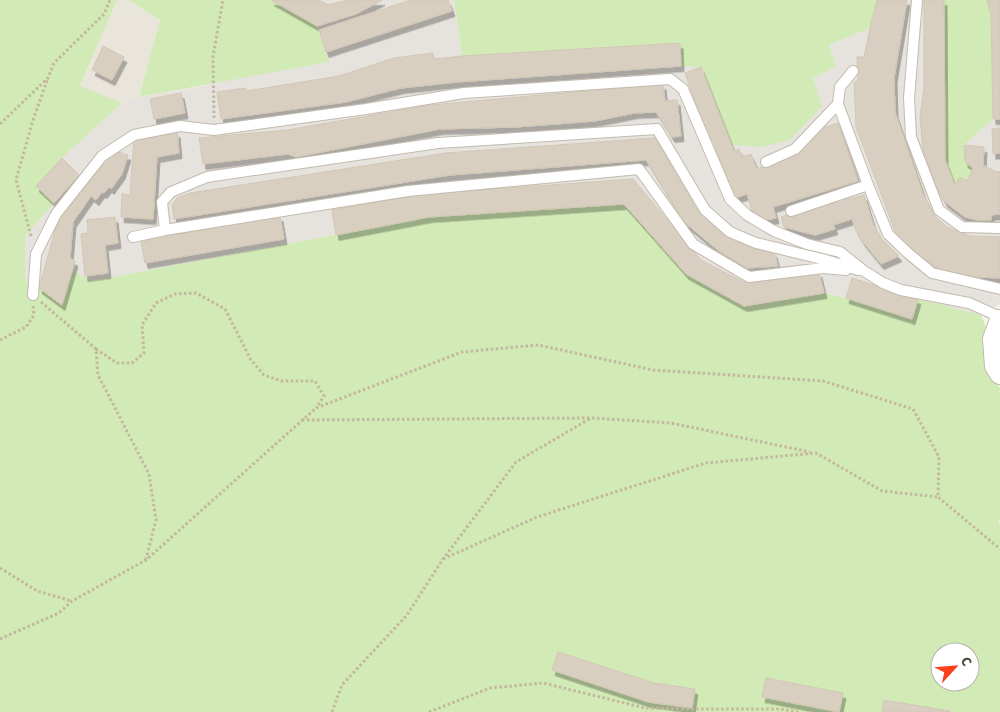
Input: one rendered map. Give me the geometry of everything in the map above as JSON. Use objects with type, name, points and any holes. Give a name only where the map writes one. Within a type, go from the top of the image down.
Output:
[{"type":"street","points":[[998,370],[993,339],[1000,318]]},
{"type":"lane","points":[[917,0],[909,98],[911,137],[939,210],[962,228],[1000,228]]},
{"type":"lane","points":[[853,71],[840,87],[838,104],[888,234],[932,273],[1000,289]]},
{"type":"lane","points":[[33,296],[36,254],[56,214],[102,156],[134,135],[180,126],[214,130],[464,93],[670,79],[682,89],[730,199],[747,215],[774,231],[807,244],[840,252],[883,283],[902,290],[969,303],[1000,318]]},
{"type":"lane","points":[[766,162],[795,149],[838,104]]},
{"type":"lane","points":[[165,230],[162,202],[171,192],[207,177],[438,143],[657,129],[705,210],[730,232],[756,243],[864,271]]},
{"type":"lane","points":[[133,237],[165,230],[408,191],[639,169],[693,244],[749,277],[823,268],[864,271]]},
{"type":"lane","points":[[791,210],[868,185]]},
{"type":"path","points":[[36,254],[16,180],[33,120],[54,63],[104,14],[110,0]]},
{"type":"path","points":[[214,130],[213,56],[224,0]]},
{"type":"path","points":[[0,124],[48,78]]},
{"type":"path","points":[[0,639],[59,613],[72,601],[146,560],[316,408],[324,396],[315,381],[281,381],[264,375],[251,360],[224,309],[196,293],[175,294],[156,303],[142,325],[144,353],[132,363],[117,363],[96,349],[33,296]]},
{"type":"path","points":[[0,340],[26,327],[34,315],[33,296]]},
{"type":"path","points":[[316,408],[462,352],[538,345],[653,370],[822,381],[914,408],[939,457],[938,497]]},
{"type":"path","points":[[96,349],[98,375],[149,474],[156,520],[146,560]]},
{"type":"path","points":[[302,420],[592,418],[671,423],[816,454],[882,492],[938,497],[1000,549]]},
{"type":"path","points":[[332,712],[342,684],[407,614],[444,559],[516,462],[592,418]]},
{"type":"path","points":[[444,559],[537,518],[706,463],[816,454]]},
{"type":"path","points":[[0,568],[37,591],[72,601]]},
{"type":"path","points":[[429,712],[490,688],[543,683],[645,708],[780,709],[799,712]]},
{"type":"shaded area","points":[[117,0],[128,0],[160,20],[139,97],[122,103],[80,87]]},
{"type":"shaded area","points":[[271,0],[454,0],[462,56],[680,43],[701,67],[813,77],[829,45],[870,28],[877,0],[944,0],[960,177],[967,181],[964,145],[993,119],[991,15],[987,0],[1000,0],[1000,304],[981,315],[918,299],[912,319],[824,293],[744,306],[686,274],[624,204],[429,217],[92,281],[62,305],[25,281],[25,236],[54,203],[36,186],[62,158],[122,103],[139,97],[208,85]]},
{"type":"green space","points":[[0,0],[117,0],[80,86],[122,103],[62,158],[36,186],[54,203],[25,236],[25,281],[39,288],[61,305],[72,271],[92,281],[429,217],[624,204],[686,273],[744,306],[824,293],[846,298],[911,319],[918,299],[981,315],[986,327],[983,340],[990,372],[1000,388],[1000,712],[0,712]]},
{"type":"green space","points":[[128,0],[271,0],[317,26],[329,62],[139,97],[160,20]]},
{"type":"green space","points":[[454,0],[877,0],[870,28],[829,45],[836,66],[813,78],[822,106],[790,140],[761,147],[732,145],[701,67],[681,66],[680,43],[462,56]]},
{"type":"green space","points":[[944,0],[987,0],[991,15],[993,119],[964,145],[965,162],[973,168],[967,181],[960,178],[955,185],[945,160]]},
{"type":"building","points":[[271,0],[319,0],[328,5],[348,0],[382,0],[356,14],[317,26]]},
{"type":"building","points":[[411,0],[448,0],[452,11],[326,52],[319,30]]},
{"type":"building","points":[[877,0],[907,0],[894,78],[895,112],[923,194],[935,216],[947,227],[970,236],[1000,237],[1000,278],[976,277],[940,270],[901,240],[895,231],[856,127],[854,82],[858,82],[857,57],[864,57]]},
{"type":"building","points":[[924,0],[944,0],[945,160],[955,185],[960,177],[967,181],[973,168],[965,162],[964,145],[984,147],[983,165],[1000,172],[1000,214],[991,215],[991,220],[977,220],[965,217],[945,202],[932,180],[924,159],[920,118],[924,86]]},
{"type":"building","points":[[987,0],[1000,0],[1000,119],[993,119],[991,15]]},
{"type":"building","points":[[680,43],[681,66],[457,82],[401,88],[346,102],[221,119],[217,92],[246,88],[247,91],[339,76],[394,58],[433,53],[434,59]]},
{"type":"building","points":[[103,46],[124,57],[112,80],[92,70]]},
{"type":"building","points":[[701,67],[734,151],[739,149],[742,157],[751,154],[757,169],[798,152],[817,130],[838,123],[858,181],[773,207],[776,218],[766,220],[753,214],[747,194],[735,198],[702,122],[685,73]]},
{"type":"building","points":[[663,84],[665,101],[677,100],[681,136],[672,137],[656,112],[635,113],[595,121],[516,127],[440,129],[296,157],[288,154],[203,164],[199,138],[287,130],[431,105]]},
{"type":"building","points":[[181,93],[185,113],[154,119],[150,99]]},
{"type":"building","points":[[1000,128],[1000,153],[993,154],[992,129]]},
{"type":"building","points":[[177,132],[179,153],[157,157],[153,219],[121,217],[122,194],[130,195],[134,138]]},
{"type":"building","points":[[655,138],[697,210],[726,235],[755,249],[774,252],[778,266],[747,268],[719,251],[684,222],[646,160],[450,175],[174,219],[172,205],[177,198],[190,193],[446,153]]},
{"type":"building","points":[[115,151],[128,155],[122,174],[111,189],[109,187],[104,193],[102,192],[96,200],[91,196],[73,222],[70,258],[75,261],[62,305],[39,288],[58,220]]},
{"type":"building","points":[[62,158],[79,175],[54,203],[36,186]]},
{"type":"building","points":[[633,179],[701,260],[745,283],[819,272],[824,293],[744,306],[686,274],[624,204],[429,217],[336,235],[332,210],[424,194]]},
{"type":"building","points":[[864,195],[873,224],[881,238],[899,256],[881,264],[863,242],[856,231],[852,219],[833,225],[835,229],[815,235],[784,227],[781,217],[848,196],[849,199]]},
{"type":"building","points":[[280,216],[284,239],[145,263],[141,241]]},
{"type":"building","points":[[115,217],[118,243],[105,245],[108,273],[85,276],[81,234],[88,233],[87,220]]},
{"type":"building","points":[[852,278],[918,299],[912,319],[846,298]]},
{"type":"building","points":[[558,652],[654,683],[695,689],[692,708],[648,702],[552,670]]},
{"type":"building","points":[[766,678],[843,693],[839,712],[762,697]]},
{"type":"building","points":[[884,700],[950,711],[950,712],[882,712]]}]
